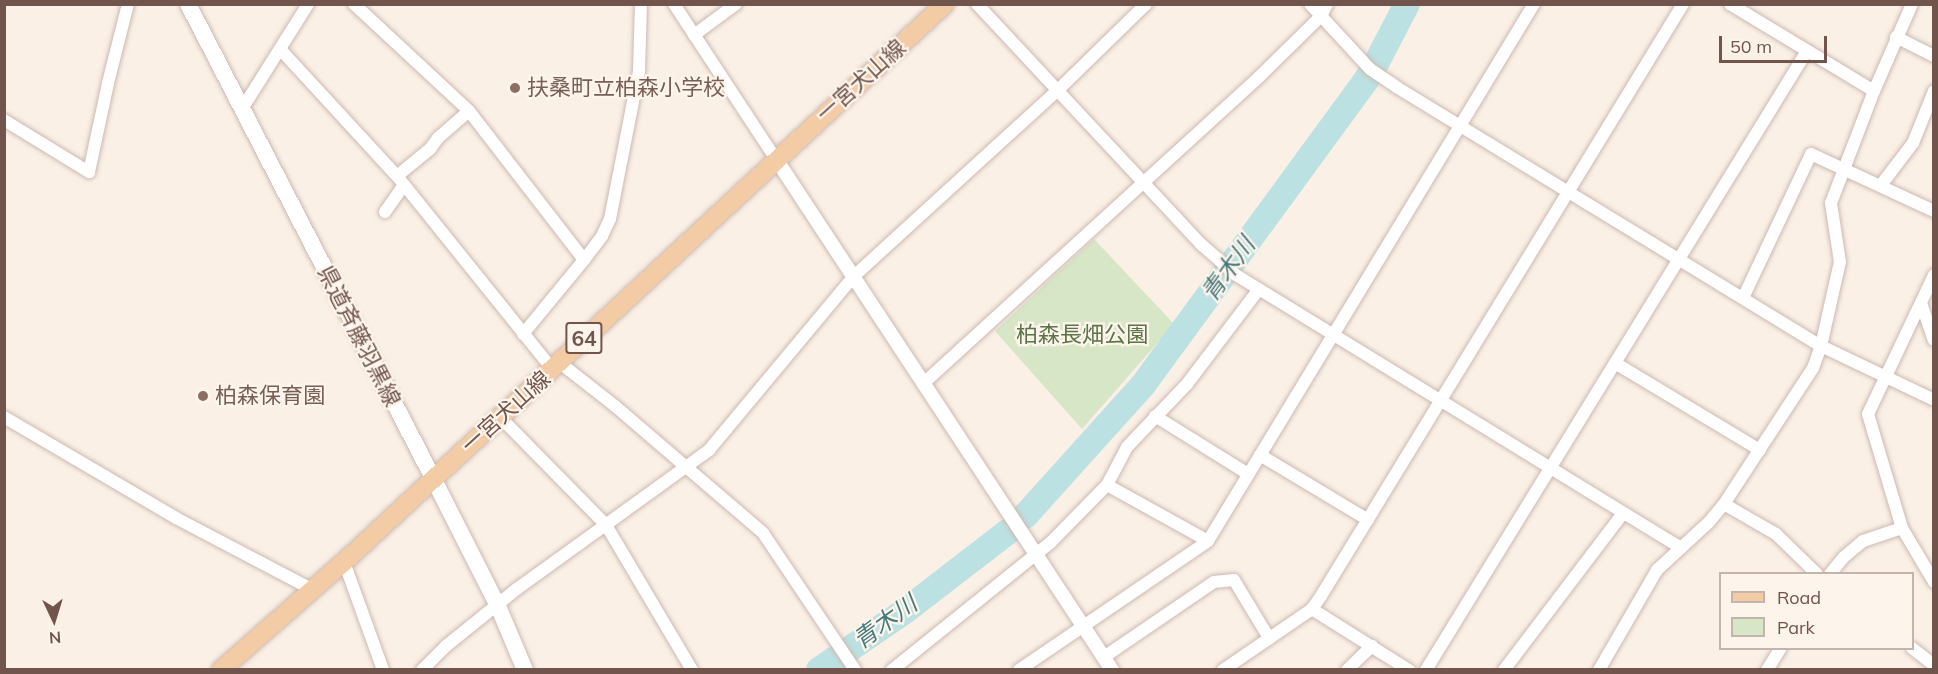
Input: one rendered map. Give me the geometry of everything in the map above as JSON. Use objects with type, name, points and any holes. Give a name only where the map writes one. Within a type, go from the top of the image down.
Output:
[{"type":"main road","name":"県道斉藤羽黒線","points":[[188,4],[498,606],[525,669]]},
{"type":"main road","name":"一宮犬山線","points":[[221,669],[344,562],[945,4]]},
{"type":"street","points":[[4,120],[89,172],[128,4]]},
{"type":"street","points":[[242,109],[308,4]]},
{"type":"street","points":[[354,4],[469,111],[584,260]]},
{"type":"street","points":[[523,333],[584,260],[602,236],[610,219],[639,71],[641,4]]},
{"type":"street","points":[[674,4],[1112,669]]},
{"type":"street","points":[[694,35],[736,4]]},
{"type":"street","points":[[977,4],[1058,90],[1092,130],[1202,245],[1236,275],[1681,548]]},
{"type":"street","points":[[422,669],[446,646],[498,606],[709,450],[853,277],[1058,90],[1146,4]]},
{"type":"street","points":[[1310,4],[1370,69],[1461,127],[1821,346],[1934,400]]},
{"type":"street","points":[[925,382],[1321,16],[1327,4]]},
{"type":"street","points":[[1019,669],[1208,541],[1534,4]]},
{"type":"street","points":[[1223,669],[1312,609],[1443,400],[1683,4]]},
{"type":"street","points":[[1730,4],[1874,92]]},
{"type":"street","points":[[1599,669],[1657,570],[1724,504],[1813,368],[1821,346],[1840,262],[1831,203],[1896,37],[1912,4]]},
{"type":"street","points":[[1896,37],[1934,56]]},
{"type":"street","points":[[281,50],[400,181],[523,333],[556,366],[615,406],[763,533],[855,669]]},
{"type":"street","points":[[1426,669],[1806,51]]},
{"type":"street","points":[[1881,185],[1913,143],[1934,91]]},
{"type":"street","points":[[386,212],[400,181],[438,138],[469,111]]},
{"type":"street","points":[[1743,298],[1811,154],[1934,211]]},
{"type":"street","points":[[1934,275],[1884,376],[1868,414],[1902,528],[1934,582]]},
{"type":"street","points":[[892,669],[1036,554],[1107,485],[1127,447],[1194,375],[1259,289]]},
{"type":"street","points":[[1921,303],[1934,340]]},
{"type":"street","points":[[1615,363],[1760,450]]},
{"type":"street","points":[[4,417],[177,518],[311,589]]},
{"type":"street","points":[[500,417],[606,525],[692,669]]},
{"type":"street","points":[[1155,417],[1248,474]]},
{"type":"street","points":[[1260,455],[1368,520]]},
{"type":"street","points":[[1107,485],[1208,541]]},
{"type":"street","points":[[1724,504],[1776,534],[1816,572]]},
{"type":"street","points":[[1504,669],[1623,513]]},
{"type":"street","points":[[1831,572],[1863,541],[1902,528]]},
{"type":"street","points":[[344,562],[383,669]]},
{"type":"street","points":[[1104,657],[1214,582],[1234,580],[1269,638]]},
{"type":"street","points":[[1312,609],[1409,669]]},
{"type":"street","points":[[1347,669],[1372,646]]},
{"type":"street","points":[[1767,669],[1780,650]]},
{"type":"street","points":[[1914,650],[1934,665]]},
{"type":"green space","name":"柏森長畑公園","points":[[1094,239],[1174,324],[1082,429],[995,331]]},
{"type":"waterway","name":"青木川","points":[[1025,516],[1143,385],[1370,75],[1407,4]]},
{"type":"waterway","name":"青木川","points":[[819,670],[905,611],[1009,531]]},
{"type":"place","name":"扶桑町立柏森小学校","points":[[515,88]]},
{"type":"place","name":"柏森保育園","points":[[203,396]]}]
